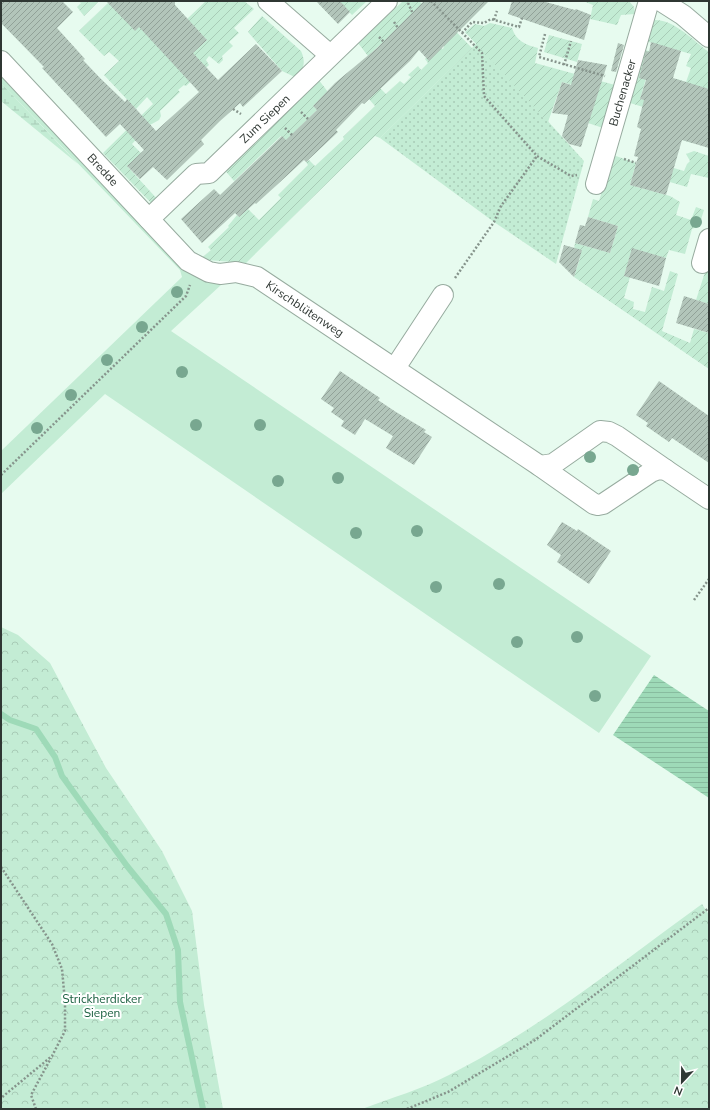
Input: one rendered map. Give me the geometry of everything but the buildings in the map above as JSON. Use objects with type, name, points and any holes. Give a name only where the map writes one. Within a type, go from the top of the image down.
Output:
[{"type":"street","points":[[268,1],[330,55]]},
{"type":"street","name":"Zum Siepen","points":[[149,219],[196,174],[209,172],[387,1]]},
{"type":"street","name":"Buchenacker","points":[[598,177],[650,1]]},
{"type":"street","points":[[662,1],[686,8],[709,37]]},
{"type":"street","name":"Bredde","points":[[1,61],[188,262],[203,269]]},
{"type":"street","points":[[702,263],[709,239]]},
{"type":"street","name":"Kirschblütenweg","points":[[203,269],[220,274],[236,272],[257,277],[598,505],[651,472],[658,469],[666,470]]},
{"type":"street","points":[[395,368],[443,295]]},
{"type":"street","points":[[540,466],[553,464],[600,431],[609,432],[709,499]]},
{"type":"path","points":[[407,1],[413,14]]},
{"type":"path","points":[[431,1],[482,53],[484,96],[537,156],[570,176],[598,177]]},
{"type":"path","points":[[494,20],[497,11]]},
{"type":"path","points":[[462,33],[472,22],[484,23],[491,19],[519,27],[522,18]]},
{"type":"path","points":[[545,34],[539,57],[626,82]]},
{"type":"path","points":[[564,65],[571,41]]},
{"type":"path","points":[[443,295],[494,222],[501,206],[537,156]]},
{"type":"path","points":[[1,476],[186,296],[203,269]]},
{"type":"path","points":[[694,600],[709,579]]},
{"type":"path","points":[[1,867],[52,944],[62,970],[65,1002],[65,1031],[30,1095],[36,1109]]},
{"type":"path","points":[[407,1109],[448,1092],[534,1040],[709,908]]},
{"type":"path","points":[[1,1098],[52,1056]]},
{"type":"green space","points":[[78,1],[99,1],[84,16],[77,7],[81,3]]},
{"type":"green space","points":[[206,1],[244,1],[254,9],[234,28],[239,33],[229,42],[233,46],[222,56],[223,60],[219,64],[209,56],[206,60],[209,65],[186,86],[184,85],[178,90],[180,92],[160,111],[161,116],[159,120],[150,125],[132,144],[141,153],[127,166],[159,201],[154,206],[103,153],[153,104],[147,97],[136,109],[104,75],[119,61],[109,52],[104,56],[79,31],[108,3],[152,14],[177,68],[207,40],[187,19]]},
{"type":"green space","points":[[339,1],[367,1],[352,15]]},
{"type":"green space","points":[[403,1],[419,1],[423,5],[368,56],[358,43]]},
{"type":"green space","points":[[583,1],[629,1],[634,7],[635,14],[621,15],[617,25],[590,19],[593,5]]},
{"type":"green space","points":[[431,6],[472,48],[380,138],[375,136],[246,263],[207,260],[203,257],[211,250],[208,247],[229,227],[228,226],[237,215],[239,217],[248,209],[259,220],[281,198],[278,195],[308,165],[306,162],[309,160],[315,166],[344,139],[343,137],[375,106],[368,98],[379,87],[386,94],[400,81],[404,84],[411,77],[408,75],[418,66],[421,70],[428,63],[425,59],[437,46],[443,49],[444,46]]},
{"type":"green space","points":[[262,16],[301,51],[304,65],[297,78],[282,71],[248,32]]},
{"type":"green space","points":[[653,20],[661,20],[676,26],[709,52],[709,84],[692,143],[679,139],[674,90],[677,79],[686,82],[691,68],[686,66],[691,54],[645,41]]},
{"type":"green space","points":[[490,23],[512,28],[516,36],[522,42],[538,48],[535,63],[615,85],[603,128],[588,123],[598,92],[562,82],[548,122],[465,32],[475,24],[484,26]]},
{"type":"green space","points":[[549,35],[582,44],[577,62],[544,52]]},
{"type":"green space","points":[[477,43],[584,161],[556,264],[494,222],[380,138]]},
{"type":"green space","points":[[642,49],[649,51],[643,70],[648,71],[640,99],[645,100],[643,107],[627,102]]},
{"type":"green space","points":[[1,61],[221,285],[171,331],[651,656],[599,733],[105,394],[1,494],[1,451],[182,277],[180,270],[1,83]]},
{"type":"green space","points":[[318,79],[328,92],[313,106],[317,110],[286,140],[281,136],[234,181],[223,168]]},
{"type":"green space","points":[[1,83],[78,164],[1,101]]},
{"type":"green space","points":[[694,151],[709,156],[709,178],[691,174],[687,187],[663,180],[667,166],[684,171],[690,161],[686,154]]},
{"type":"green space","points":[[613,155],[636,163],[630,185],[670,196],[680,202],[676,215],[691,220],[696,207],[704,210],[699,226],[692,229],[685,254],[669,250],[666,258],[632,249],[624,276],[630,277],[624,298],[634,302],[633,309],[645,312],[652,287],[664,291],[670,271],[678,274],[662,331],[690,343],[694,329],[709,333],[709,369],[574,277],[580,258],[573,255],[575,243],[610,253],[618,226],[588,217],[593,199],[599,201]]},
{"type":"green space","points":[[709,260],[709,304],[696,300]]},
{"type":"green space","name":"Strickherdicker Siepen","points":[[1,627],[18,635],[50,663],[106,768],[162,851],[192,911],[204,1005],[223,1109],[1,1109]]},
{"type":"green space","points":[[702,904],[709,915],[709,1109],[362,1109],[439,1080],[483,1057],[579,994]]},
{"type":"shaded area","points":[[654,675],[709,711],[709,798],[613,735]]},
{"type":"waterway","points":[[1,714],[10,720],[36,729],[55,757],[62,776],[127,866],[166,914],[178,950],[180,1002],[203,1109]]}]
